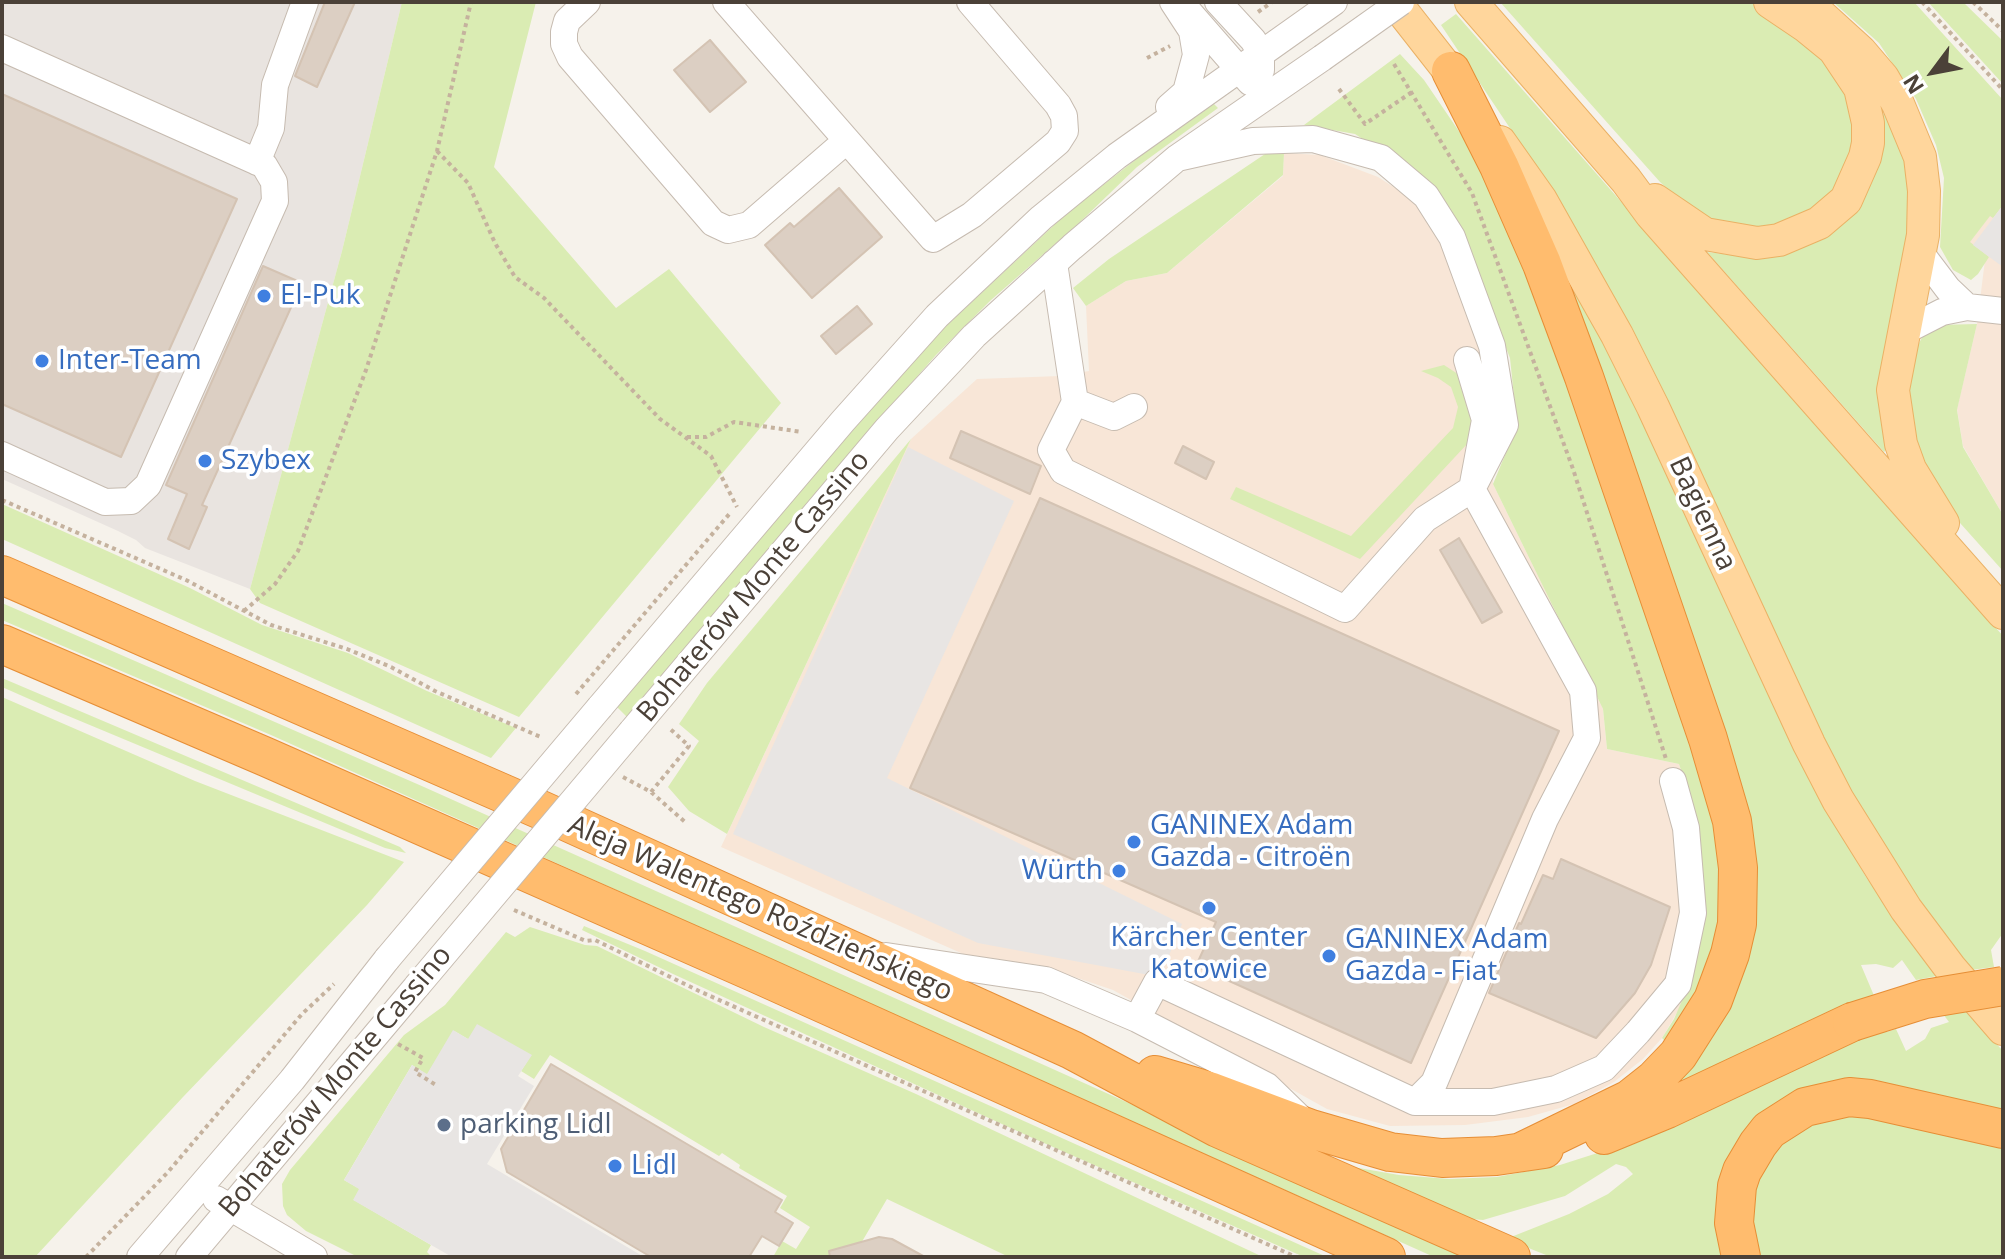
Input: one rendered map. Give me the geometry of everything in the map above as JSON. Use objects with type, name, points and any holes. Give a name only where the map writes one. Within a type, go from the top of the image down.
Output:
[{"type":"highway","points":[[1451,71],[1499,166],[1536,250],[1584,377],[1708,739],[1732,821],[1738,868],[1737,924],[1730,954],[1713,1000],[1678,1055],[1630,1099],[1521,1152]]},
{"type":"highway","name":"Aleja Walentego Roździeńskiego","points":[[2,575],[435,763],[1072,1050],[1218,1128],[1511,1257]]},
{"type":"highway","points":[[2,644],[614,910],[1386,1257]]},
{"type":"highway","points":[[1072,1050],[1212,1092],[1367,1147],[1418,1156],[1472,1157],[1570,1146],[1629,1125],[1852,1022],[1925,999],[2003,986]]},
{"type":"highway","points":[[1741,1257],[1734,1223],[1737,1186],[1742,1171],[1769,1130],[1805,1107],[1849,1097],[1870,1099],[2003,1129]]},
{"type":"main road","name":"Bagienna","points":[[1395,2],[1451,71],[1541,200],[1600,303],[1653,407],[1838,800],[1906,909],[1951,969],[2003,1029]]},
{"type":"main road","points":[[1471,2],[1626,180],[1651,214],[2003,613]]},
{"type":"main road","points":[[1626,180],[1705,234],[1757,243],[1779,240],[1819,223],[1846,200],[1862,167],[1868,143],[1868,123],[1860,88],[1834,49],[1770,2]]},
{"type":"main road","points":[[1806,2],[1860,51],[1883,78],[1912,133],[1923,174],[1925,219],[1893,390],[1901,444],[1910,469],[1978,585]]},
{"type":"street","points":[[257,162],[271,128],[275,85],[305,2]]},
{"type":"street","points":[[587,2],[567,21],[564,44],[570,57],[713,223],[728,230],[749,225],[846,141]]},
{"type":"street","points":[[726,2],[933,239],[972,215],[1058,142],[1065,131],[1064,116],[1058,105],[970,2]]},
{"type":"street","points":[[1117,156],[1186,92],[1190,81],[1196,55],[1192,31],[1173,2]]},
{"type":"street","points":[[1180,2],[1263,97]]},
{"type":"street","points":[[1218,2],[1249,24],[1295,30]]},
{"type":"street","name":"Bohaterów Monte Cassino","points":[[140,1257],[292,1080],[387,959],[600,707],[852,410],[937,316],[1041,218],[1117,156],[1334,2]]},
{"type":"street","name":"Bohaterów Monte Cassino","points":[[189,1257],[887,429],[964,346],[1054,263],[1177,158],[1401,2]]},
{"type":"street","points":[[1249,24],[1261,53],[1263,97]]},
{"type":"street","points":[[2,48],[264,165],[274,182],[275,201],[148,485],[131,501],[105,502],[2,455]]},
{"type":"street","points":[[1054,263],[1075,402],[1051,450],[1063,471],[1345,609],[1425,519],[1472,489],[1505,425],[1492,346],[1452,237],[1426,196],[1381,158],[1313,139],[1253,141],[1177,158]]},
{"type":"street","points":[[1920,252],[1948,289],[1967,307]]},
{"type":"street","points":[[1903,332],[1942,312],[1967,307],[2003,311]]},
{"type":"street","points":[[1415,1102],[1434,1083],[1545,819],[1587,738],[1583,691],[1472,489],[1485,420],[1467,360]]},
{"type":"street","points":[[1075,402],[1114,417],[1134,407]]},
{"type":"street","points":[[1137,1019],[1157,982],[1415,1102],[1493,1102],[1556,1089],[1604,1068],[1678,984],[1693,913],[1686,828],[1673,781]]},
{"type":"street","points":[[853,952],[1046,980],[1137,1019],[1267,1086],[1311,1129]]},
{"type":"street","points":[[200,1187],[314,1257]]},
{"type":"path","points":[[244,611],[275,584],[298,551],[366,370],[437,151],[471,2]]},
{"type":"path","points":[[1249,24],[1272,2]]},
{"type":"path","points":[[1922,2],[2003,90]]},
{"type":"path","points":[[1973,2],[2003,31]]},
{"type":"path","points":[[1147,58],[1171,45]]},
{"type":"path","points":[[1394,64],[1472,193],[1573,469],[1673,781]]},
{"type":"path","points":[[1339,89],[1365,124],[1412,92]]},
{"type":"path","points":[[437,151],[468,183],[495,243],[515,277],[544,298],[648,408],[711,456],[737,507]]},
{"type":"path","points":[[685,437],[706,437],[734,422],[808,433]]},
{"type":"path","points":[[2,500],[186,580],[271,625],[347,649],[516,725]]},
{"type":"path","points":[[576,694],[724,519]]},
{"type":"path","points":[[668,727],[689,746],[651,792],[685,822]]},
{"type":"path","points":[[513,910],[586,941],[595,940],[699,991],[1296,1257]]},
{"type":"path","points":[[86,1257],[168,1172],[306,1009],[338,980]]},
{"type":"path","points":[[408,1049],[423,1058],[415,1072],[436,1085]]},
{"type":"shaded area","points":[[2,2],[402,2],[342,251],[250,589],[145,548],[118,531],[2,479]]},
{"type":"shaded area","points":[[1284,153],[1320,155],[1378,177],[1417,202],[1437,229],[1483,356],[1494,417],[1493,484],[1603,709],[1607,749],[1679,764],[1684,779],[1690,982],[1679,1009],[1662,1038],[1643,1059],[1614,1082],[1574,1104],[1528,1117],[1465,1125],[1390,1126],[1327,1109],[1113,990],[1039,965],[970,957],[721,847],[911,439],[977,379],[1060,376],[1089,371],[1086,306],[1126,281],[1167,273],[1283,176]]},
{"type":"shaded area","points":[[2003,198],[2003,515],[1963,446],[1957,409],[1977,324],[1985,260],[1967,245]]},
{"type":"shaded area","points":[[2003,205],[2003,267],[1973,245]]},
{"type":"shaded area","points":[[908,447],[1014,501],[887,778],[1182,924],[1160,977],[978,943],[733,834]]},
{"type":"shaded area","name":"parking Lidl","points":[[477,1024],[532,1055],[518,1076],[534,1086],[487,1164],[644,1257],[452,1257],[353,1200],[359,1189],[344,1180],[412,1065],[427,1074],[453,1030],[468,1039]]},
{"type":"green space","points":[[402,2],[536,2],[494,167],[616,308],[669,269],[781,403],[519,717],[260,603],[250,589],[342,251]]},
{"type":"green space","points":[[1500,2],[1752,2],[1822,52],[1851,96],[1854,143],[1841,177],[1830,194],[1798,219],[1762,228],[1716,222],[1682,202],[1660,182]]},
{"type":"green space","points":[[1833,2],[1914,2],[2003,100],[2003,205],[1970,242],[1989,257],[1971,280],[1953,270],[1940,247],[1944,178],[1936,145],[1916,99],[1879,43]]},
{"type":"green space","points":[[1928,2],[1963,2],[2003,41],[2003,84]]},
{"type":"green space","points":[[1456,14],[2003,636],[2003,933],[1991,950],[1994,967],[1971,970],[1913,894],[1844,781],[1544,179],[1441,25]]},
{"type":"green space","points":[[1400,54],[1424,80],[1503,196],[1702,766],[1725,879],[1711,970],[1669,1045],[1662,1038],[1690,982],[1684,779],[1679,764],[1607,749],[1603,709],[1493,484],[1517,426],[1510,358],[1456,222],[1404,166],[1355,134],[1304,125]]},
{"type":"green space","points":[[1214,104],[1218,108],[1137,167],[991,300],[936,355],[627,717],[617,707],[870,408],[943,329],[1067,213]]},
{"type":"green space","points":[[1885,111],[1902,144],[1912,202],[1887,449],[1884,452],[1707,252],[1749,257],[1789,252],[1809,245]]},
{"type":"green space","points":[[1284,153],[1283,175],[1167,273],[1126,281],[1086,306],[1073,288],[1109,259],[1265,154]]},
{"type":"green space","points":[[1567,278],[1621,376],[1811,782],[1866,877],[1937,976],[1916,980],[1902,960],[1893,968],[1861,965],[1875,998],[1666,1092],[1745,936]]},
{"type":"green space","points":[[1977,324],[1957,410],[1963,447],[2003,515],[2003,571],[1952,514],[1925,476],[1908,411],[1913,354],[1924,334],[1938,325]]},
{"type":"green space","points":[[1444,365],[1464,378],[1477,428],[1468,443],[1360,559],[1230,499],[1236,487],[1351,536],[1453,428],[1458,407],[1451,387],[1421,371]]},
{"type":"green space","points":[[911,439],[727,834],[689,811],[668,787],[699,741],[679,724],[707,683]]},
{"type":"green space","points":[[2,504],[190,588],[262,625],[348,653],[427,691],[516,728],[491,758],[2,539]]},
{"type":"green space","points":[[2,603],[424,787],[1472,1257],[1434,1257],[271,735],[2,620]]},
{"type":"green space","points":[[2,678],[400,847],[406,853],[385,848],[61,713],[2,687]]},
{"type":"green space","points":[[2,697],[195,781],[404,862],[35,1257],[2,1257]]},
{"type":"green space","points":[[584,926],[1327,1257],[1304,1257],[1037,1140],[673,974],[582,930]]},
{"type":"green space","points":[[530,927],[597,946],[764,1027],[916,1094],[1263,1257],[1009,1257],[887,1199],[853,1257],[773,1257],[782,1241],[796,1249],[810,1227],[780,1208],[787,1196],[739,1168],[740,1165],[722,1153],[719,1156],[550,1055],[534,1079],[521,1071],[531,1055],[468,1039],[454,1031],[427,1075],[412,1065],[344,1180],[360,1189],[354,1200],[431,1245],[427,1252],[432,1257],[358,1257],[306,1231],[287,1215],[283,1206],[282,1184],[290,1170],[404,1035],[445,1005],[506,932],[515,937]]},
{"type":"green space","points":[[1965,1010],[2003,1051],[2003,1113],[1791,1098],[1726,1257],[1551,1257],[1506,1239],[1569,1214],[1608,1194],[1633,1174],[1626,1167],[1616,1164],[1565,1196],[1483,1220],[1471,1219],[1353,1167],[1449,1179],[1497,1177],[1560,1165],[1610,1149],[1884,1026],[1887,1032],[1896,1029],[1906,1051],[1925,1039],[1931,1028],[1949,1022],[1943,1014]]},
{"type":"green space","points":[[1842,1112],[2003,1141],[2003,1257],[1757,1257],[1749,1209],[1764,1162],[1793,1130]]},
{"type":"building","points":[[325,2],[355,2],[317,87],[295,76]]},
{"type":"building","points":[[710,40],[746,82],[710,112],[674,70]]},
{"type":"building","points":[[2,94],[237,199],[121,457],[2,404]]},
{"type":"building","points":[[839,188],[882,237],[812,298],[765,245],[790,223],[794,227]]},
{"type":"building","points":[[263,266],[302,283],[202,505],[207,507],[189,549],[168,539],[187,494],[166,485]]},
{"type":"building","points":[[857,306],[872,324],[836,354],[821,336]]},
{"type":"building","points":[[961,431],[1041,466],[1030,494],[950,458]]},
{"type":"building","points":[[1183,446],[1214,462],[1206,479],[1175,463]]},
{"type":"building","points":[[1040,498],[1559,731],[1411,1063],[1196,966],[1216,922],[910,788]]},
{"type":"building","points":[[1459,538],[1502,612],[1482,623],[1440,550]]},
{"type":"building","points":[[1561,859],[1670,907],[1651,965],[1635,993],[1596,1038],[1489,993],[1543,875],[1553,879]]},
{"type":"building","name":"Lidl","points":[[551,1064],[782,1200],[775,1212],[793,1223],[779,1246],[762,1236],[749,1257],[651,1257],[507,1172],[501,1149]]},
{"type":"building","points":[[879,1237],[892,1239],[925,1257],[830,1257],[829,1251]]},
{"type":"place","name":"El-Puk","points":[[264,296]]},
{"type":"place","name":"Inter-Team","points":[[42,361]]},
{"type":"place","name":"Szybex","points":[[205,461]]},
{"type":"place","name":"GANINEX Adam Gazda - Citroën","points":[[1134,842]]},
{"type":"place","name":"Würth","points":[[1119,871]]},
{"type":"place","name":"Kärcher Center Katowice","points":[[1209,908]]},
{"type":"place","name":"GANINEX Adam Gazda - Fiat","points":[[1329,956]]},
{"type":"place","name":"parking Lidl","points":[[444,1125]]},
{"type":"place","name":"Lidl","points":[[615,1166]]}]
